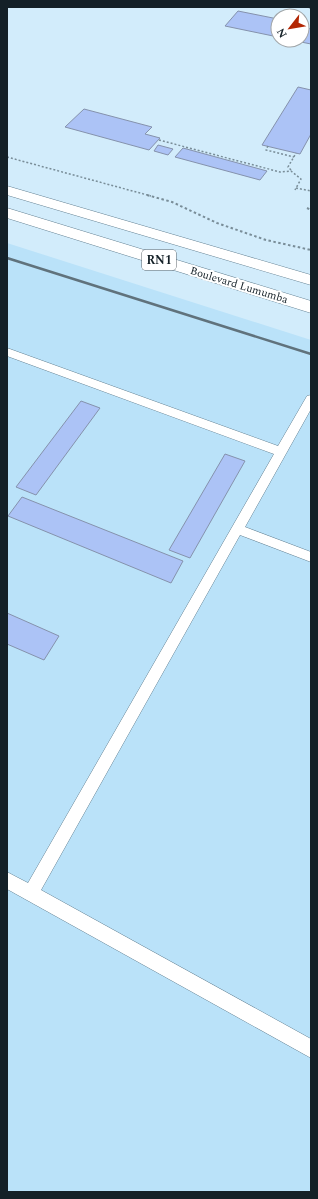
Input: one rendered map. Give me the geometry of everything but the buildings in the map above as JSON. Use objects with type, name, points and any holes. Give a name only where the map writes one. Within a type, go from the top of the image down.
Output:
[{"type":"highway","name":"Boulevard Lumumba","points":[[7,190],[311,280]]},
{"type":"highway","name":"Boulevard Lumumba","points":[[7,213],[311,308]]},
{"type":"lane","points":[[7,352],[282,452]]},
{"type":"lane","points":[[31,893],[311,400]]},
{"type":"lane","points":[[237,529],[311,557]]},
{"type":"lane","points":[[7,880],[311,1049]]},
{"type":"path","points":[[305,7],[311,8]]},
{"type":"path","points":[[159,140],[280,172],[291,171]]},
{"type":"path","points":[[268,146],[266,150],[294,157]]},
{"type":"path","points":[[296,153],[288,166],[291,171],[301,179],[295,189],[311,192]]},
{"type":"path","points":[[7,157],[172,202],[217,223],[266,240],[311,250]]},
{"type":"path","points":[[307,208],[311,210]]},
{"type":"shaded area","points":[[7,243],[311,340],[311,1192],[7,1192]]},
{"type":"railway","points":[[7,258],[311,354]]}]
